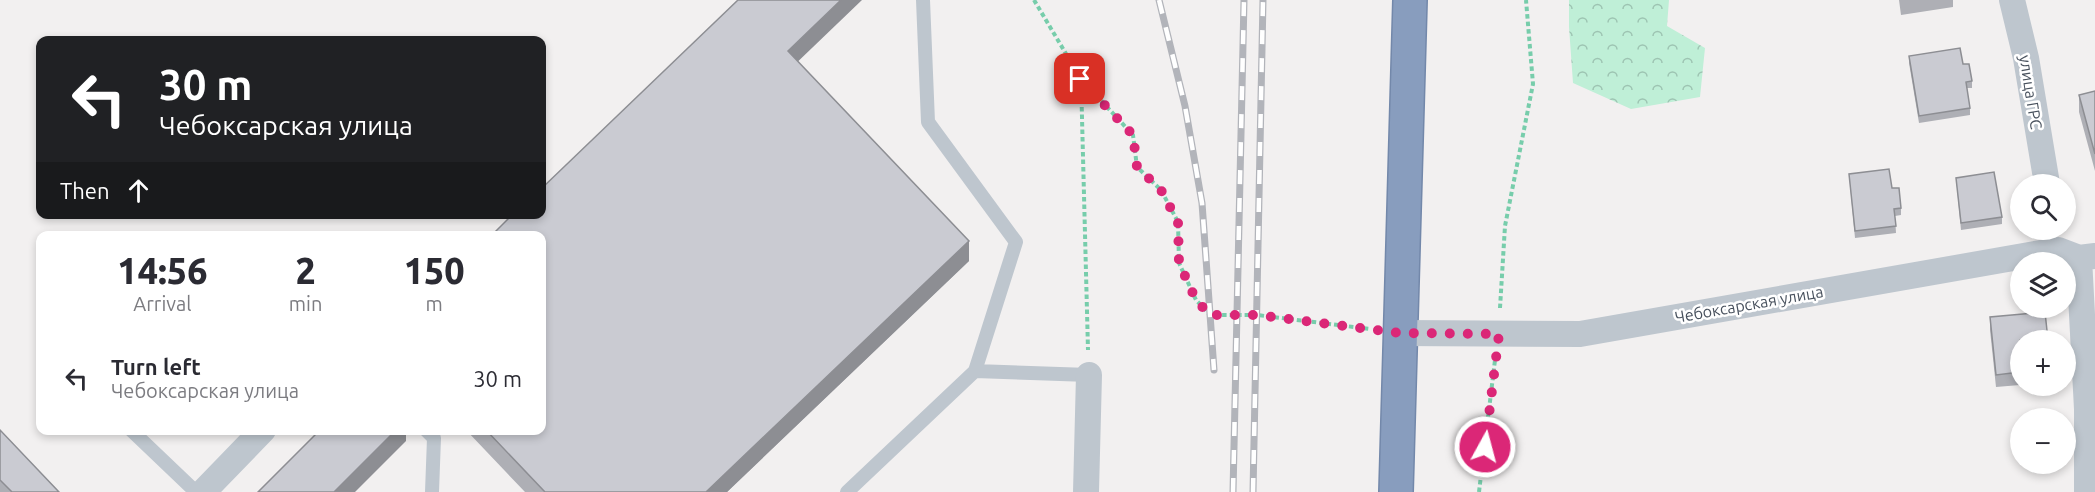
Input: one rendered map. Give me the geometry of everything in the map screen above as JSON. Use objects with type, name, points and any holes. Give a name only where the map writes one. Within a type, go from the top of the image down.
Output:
[{"type":"highway","points":[[1396,492],[1410,0]]},
{"type":"street","name":"улица ГРС","points":[[2012,0],[2026,58],[2045,174]]},
{"type":"street","name":"Чебоксарская улица","points":[[1400,333],[1580,334],[2072,248]]},
{"type":"street","points":[[2072,248],[2087,409],[2087,492]]},
{"type":"street","points":[[1086,492],[1089,375]]},
{"type":"street","points":[[204,492],[258,435]]},
{"type":"lane","points":[[847,492],[975,371],[1016,242],[928,122],[923,0]]},
{"type":"lane","points":[[975,371],[1089,375]]},
{"type":"lane","points":[[136,435],[196,492]]},
{"type":"lane","points":[[431,435],[434,438],[432,492]]},
{"type":"path","points":[[1034,0],[1080,79],[1133,135],[1137,167],[1161,190],[1178,222],[1179,263],[1196,300],[1210,315],[1257,315],[1400,333]]},
{"type":"path","points":[[1479,492],[1499,334],[1505,226],[1533,84],[1526,0]]},
{"type":"path","points":[[1080,79],[1089,375]]},
{"type":"green space","points":[[1569,0],[1669,0],[1667,26],[1705,48],[1700,97],[1631,109],[1573,83]]},
{"type":"building","points":[[738,0],[841,0],[788,51],[969,241],[706,492],[545,492],[491,435],[546,435],[546,231],[496,231],[508,219],[546,219],[546,184]]},
{"type":"building","points":[[1960,48],[1963,64],[1969,64],[1972,81],[1966,82],[1970,108],[1919,116],[1909,56]]},
{"type":"building","points":[[2095,91],[2095,154],[2079,95]]},
{"type":"building","points":[[1889,169],[1892,188],[1899,188],[1901,208],[1894,209],[1896,226],[1855,231],[1849,174]]},
{"type":"building","points":[[1994,172],[2002,217],[1961,223],[1956,178]]},
{"type":"building","points":[[2010,315],[2010,318],[2046,318],[2047,330],[2010,330],[2010,373],[1996,375],[1990,317]]},
{"type":"building","points":[[0,430],[59,492],[12,492],[0,480]]},
{"type":"building","points":[[315,435],[391,435],[334,492],[258,492]]},
{"type":"railway","points":[[1159,0],[1185,106],[1202,203],[1214,370]]},
{"type":"railway","points":[[1233,492],[1244,0]]},
{"type":"railway","points":[[1253,492],[1263,0]]},
{"type":"route","points":[[1080,79],[1133,135],[1137,167],[1161,190],[1178,222],[1179,263],[1196,300],[1210,315],[1257,315],[1400,333],[1499,334],[1485,447]]}]
